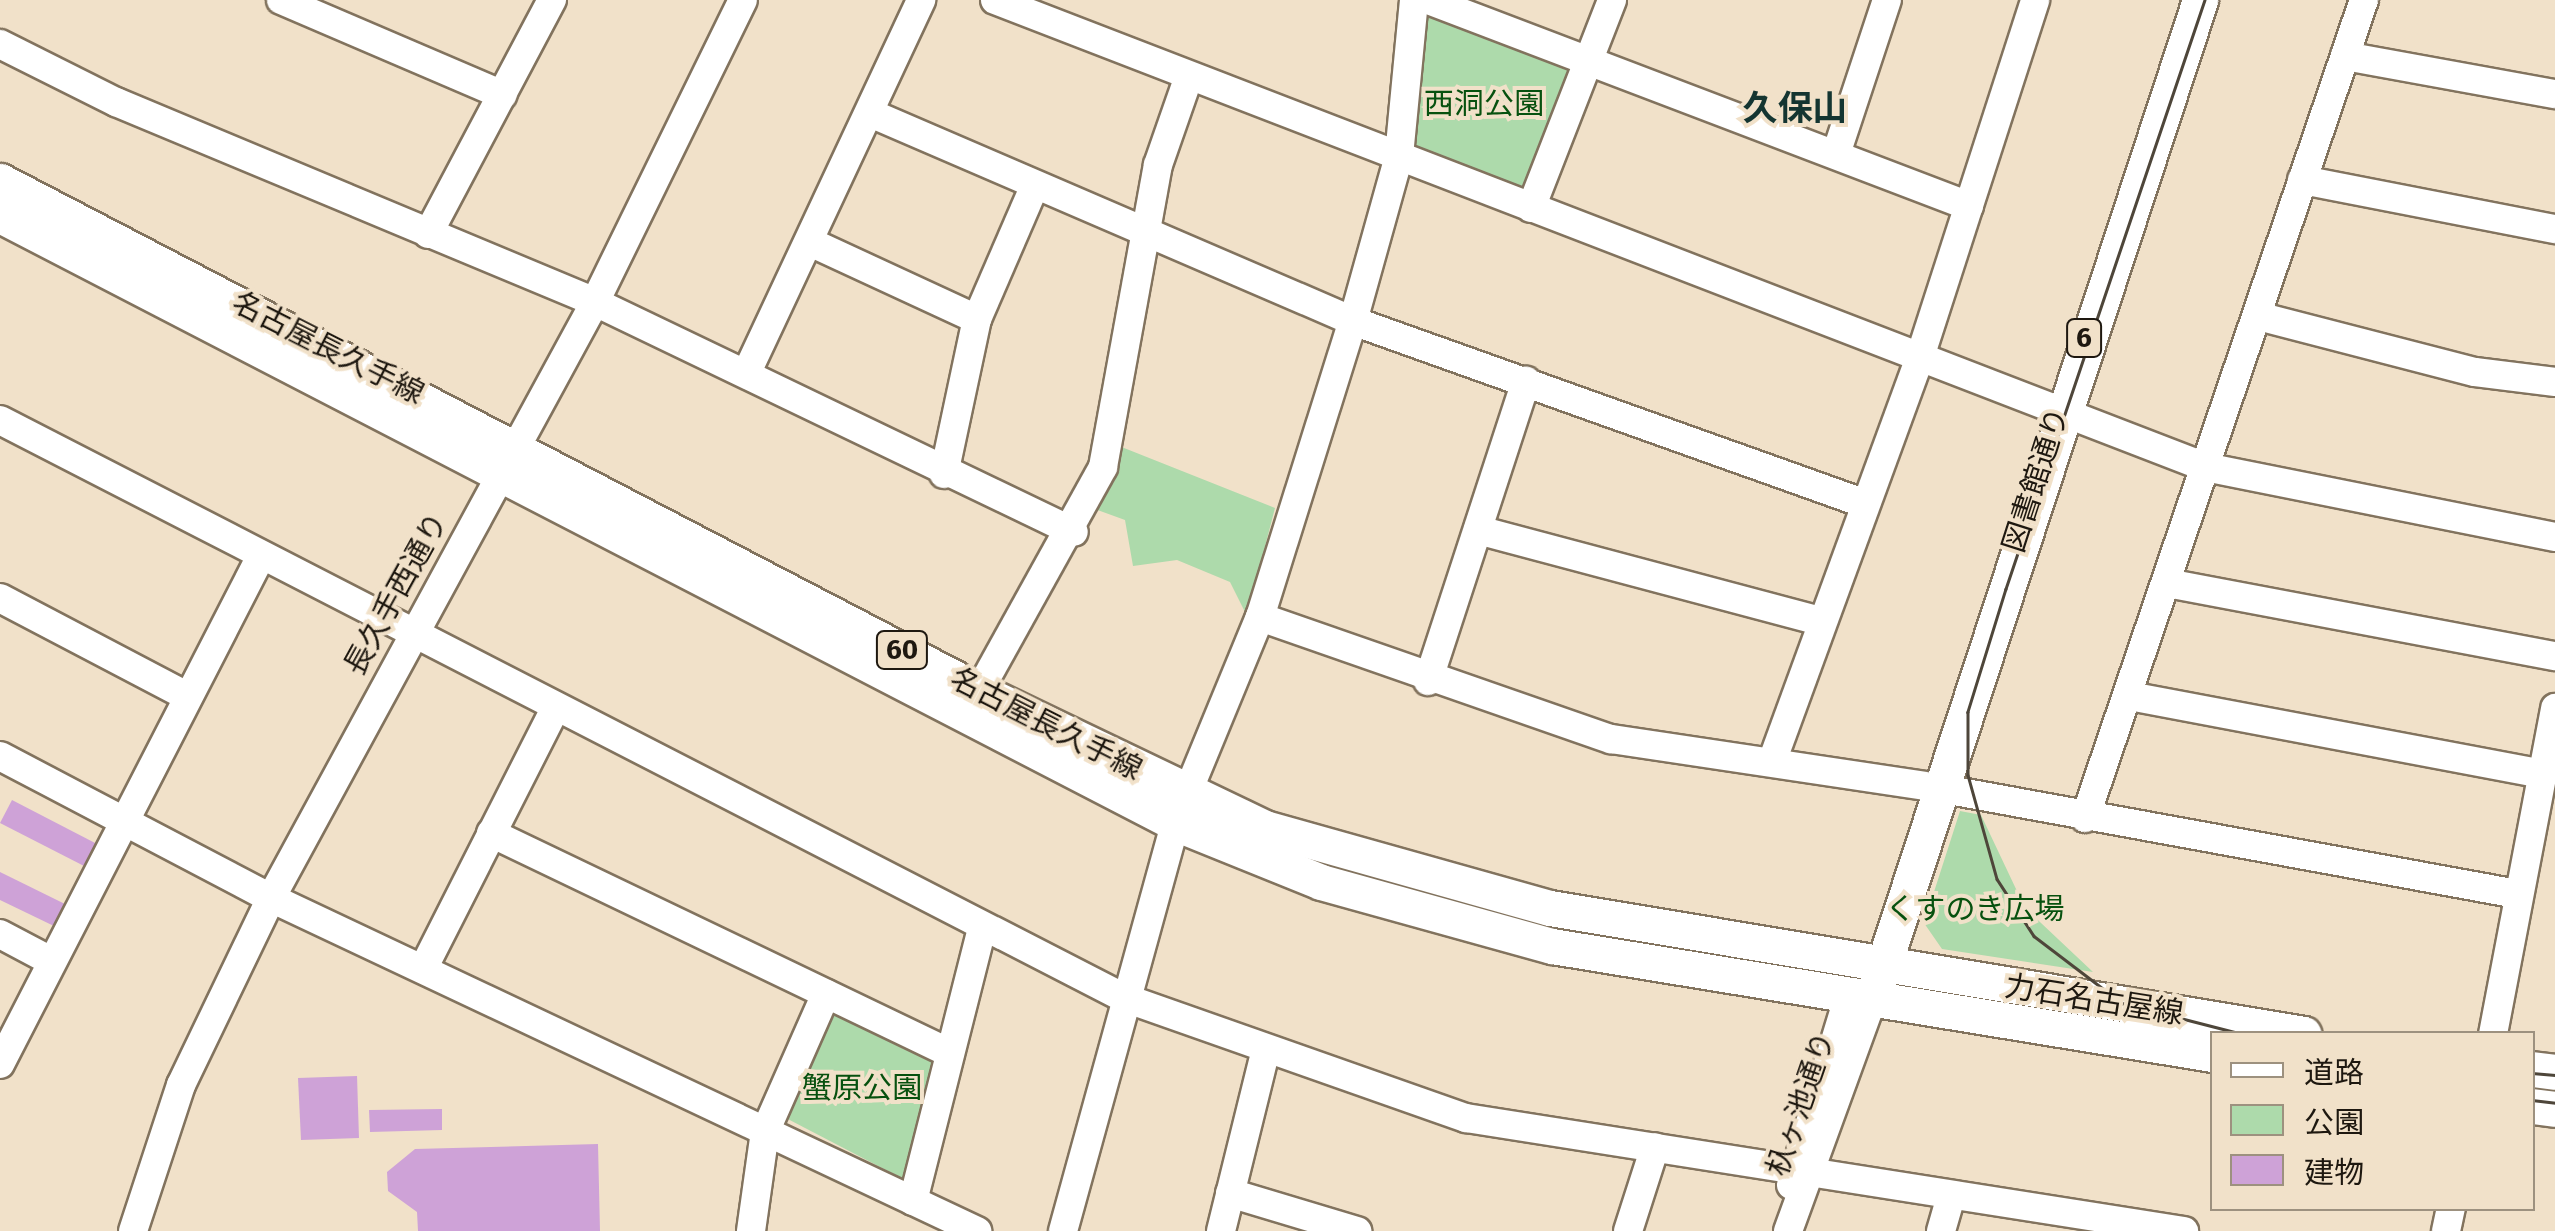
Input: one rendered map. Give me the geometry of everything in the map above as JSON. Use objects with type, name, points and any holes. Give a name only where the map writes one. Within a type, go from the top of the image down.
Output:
[{"type":"main road","name":"図書館通り","points":[[1867,980],[2200,0]]},
{"type":"main road","name":"名古屋長久手線","points":[[0,181],[510,457],[1181,809],[1438,918],[1867,980]]},
{"type":"main road","name":"名古屋長久手線","points":[[0,215],[510,457],[980,691],[1181,809]]},
{"type":"main road","name":"力石名古屋線","points":[[1867,980],[2280,1031]]},
{"type":"main road","name":"力石名古屋線","points":[[1867,980],[2210,1054]]},
{"type":"street","points":[[281,0],[503,95]]},
{"type":"street","points":[[428,234],[552,0]]},
{"type":"street","name":"長久手西通り","points":[[133,1231],[180,1084],[271,898],[410,632],[595,302],[743,0]]},
{"type":"street","points":[[746,372],[920,0]]},
{"type":"street","points":[[995,0],[1188,78],[2205,467],[2555,537]]},
{"type":"street","points":[[1063,1231],[1122,997],[1181,809],[1260,616],[1354,321],[1399,156],[1414,0]]},
{"type":"street","points":[[1428,0],[1969,206]]},
{"type":"street","points":[[1532,208],[1612,0]]},
{"type":"street","points":[[1836,154],[1887,0]]},
{"type":"street","points":[[1773,760],[1863,504],[1919,360],[2035,0]]},
{"type":"street","points":[[2085,818],[2130,696],[2364,0]]},
{"type":"street","points":[[0,44],[428,234],[595,302],[746,372],[944,474],[1074,532]]},
{"type":"street","points":[[2345,56],[2555,94]]},
{"type":"street","points":[[980,691],[1074,532],[1103,467],[1143,236],[1188,78]]},
{"type":"street","points":[[870,112],[1143,236],[1354,321],[1863,504]]},
{"type":"street","points":[[2302,180],[2555,230]]},
{"type":"street","points":[[944,474],[976,319],[1034,187]]},
{"type":"street","points":[[810,242],[976,319]]},
{"type":"street","points":[[2258,316],[2474,372],[2555,382]]},
{"type":"street","points":[[1428,681],[1526,381]]},
{"type":"street","points":[[0,420],[259,560],[410,632],[981,932],[1122,997],[1466,1118],[2184,1231]]},
{"type":"street","points":[[1478,530],[1821,621]]},
{"type":"street","points":[[0,1064],[126,822],[185,695],[259,560]]},
{"type":"street","points":[[2167,582],[2555,656]]},
{"type":"street","points":[[0,598],[185,695]]},
{"type":"street","points":[[1260,616],[1428,681],[1611,740],[1773,760],[2518,894]]},
{"type":"street","points":[[2130,696],[2542,774]]},
{"type":"street","points":[[423,968],[555,708]]},
{"type":"street","points":[[2494,1031],[2555,708]]},
{"type":"street","points":[[0,756],[271,898],[977,1231]]},
{"type":"street","points":[[491,833],[950,1053]]},
{"type":"street","points":[[913,1201],[981,932]]},
{"type":"street","points":[[0,934],[52,961]]},
{"type":"street","name":"杁ヶ池通り","points":[[1785,1231],[1867,980]]},
{"type":"street","points":[[751,1231],[765,1132],[826,994]]},
{"type":"street","points":[[1220,1231],[1266,1049]]},
{"type":"street","points":[[1628,1231],[1656,1147]]},
{"type":"street","points":[[1230,1192],[1358,1231]]},
{"type":"street","points":[[1941,1231],[1952,1196]]},
{"type":"green space","name":"西洞公園","points":[[1420,5],[1580,63],[1531,200],[1408,151]]},
{"type":"green space","points":[[1114,444],[1275,508],[1247,616],[1230,582],[1177,560],[1133,566],[1125,520],[1092,508]]},
{"type":"green space","name":"くすのき広場","points":[[1960,811],[1981,815],[2025,908],[2093,972],[1942,949],[1924,923]]},
{"type":"green space","name":"蟹原公園","points":[[831,1003],[937,1055],[905,1180],[782,1116]]},
{"type":"building","points":[[12,800],[97,844],[86,867],[0,823]]},
{"type":"building","points":[[0,872],[67,905],[56,927],[0,900]]},
{"type":"building","points":[[357,1076],[359,1138],[301,1140],[298,1078]]},
{"type":"building","points":[[442,1109],[442,1130],[370,1132],[369,1110]]},
{"type":"building","points":[[598,1144],[600,1231],[418,1231],[417,1212],[388,1191],[387,1172],[415,1149]]},
{"type":"tram line","points":[[2205,0],[1968,712],[1968,775],[1997,879],[2034,936],[2122,1003],[2231,1031]]},
{"type":"tram line","points":[[2535,1073],[2555,1075]]},
{"type":"tram line","points":[[2535,1100],[2555,1103]]},
{"type":"district","name":"久保山","points":[[1795,108]]}]
